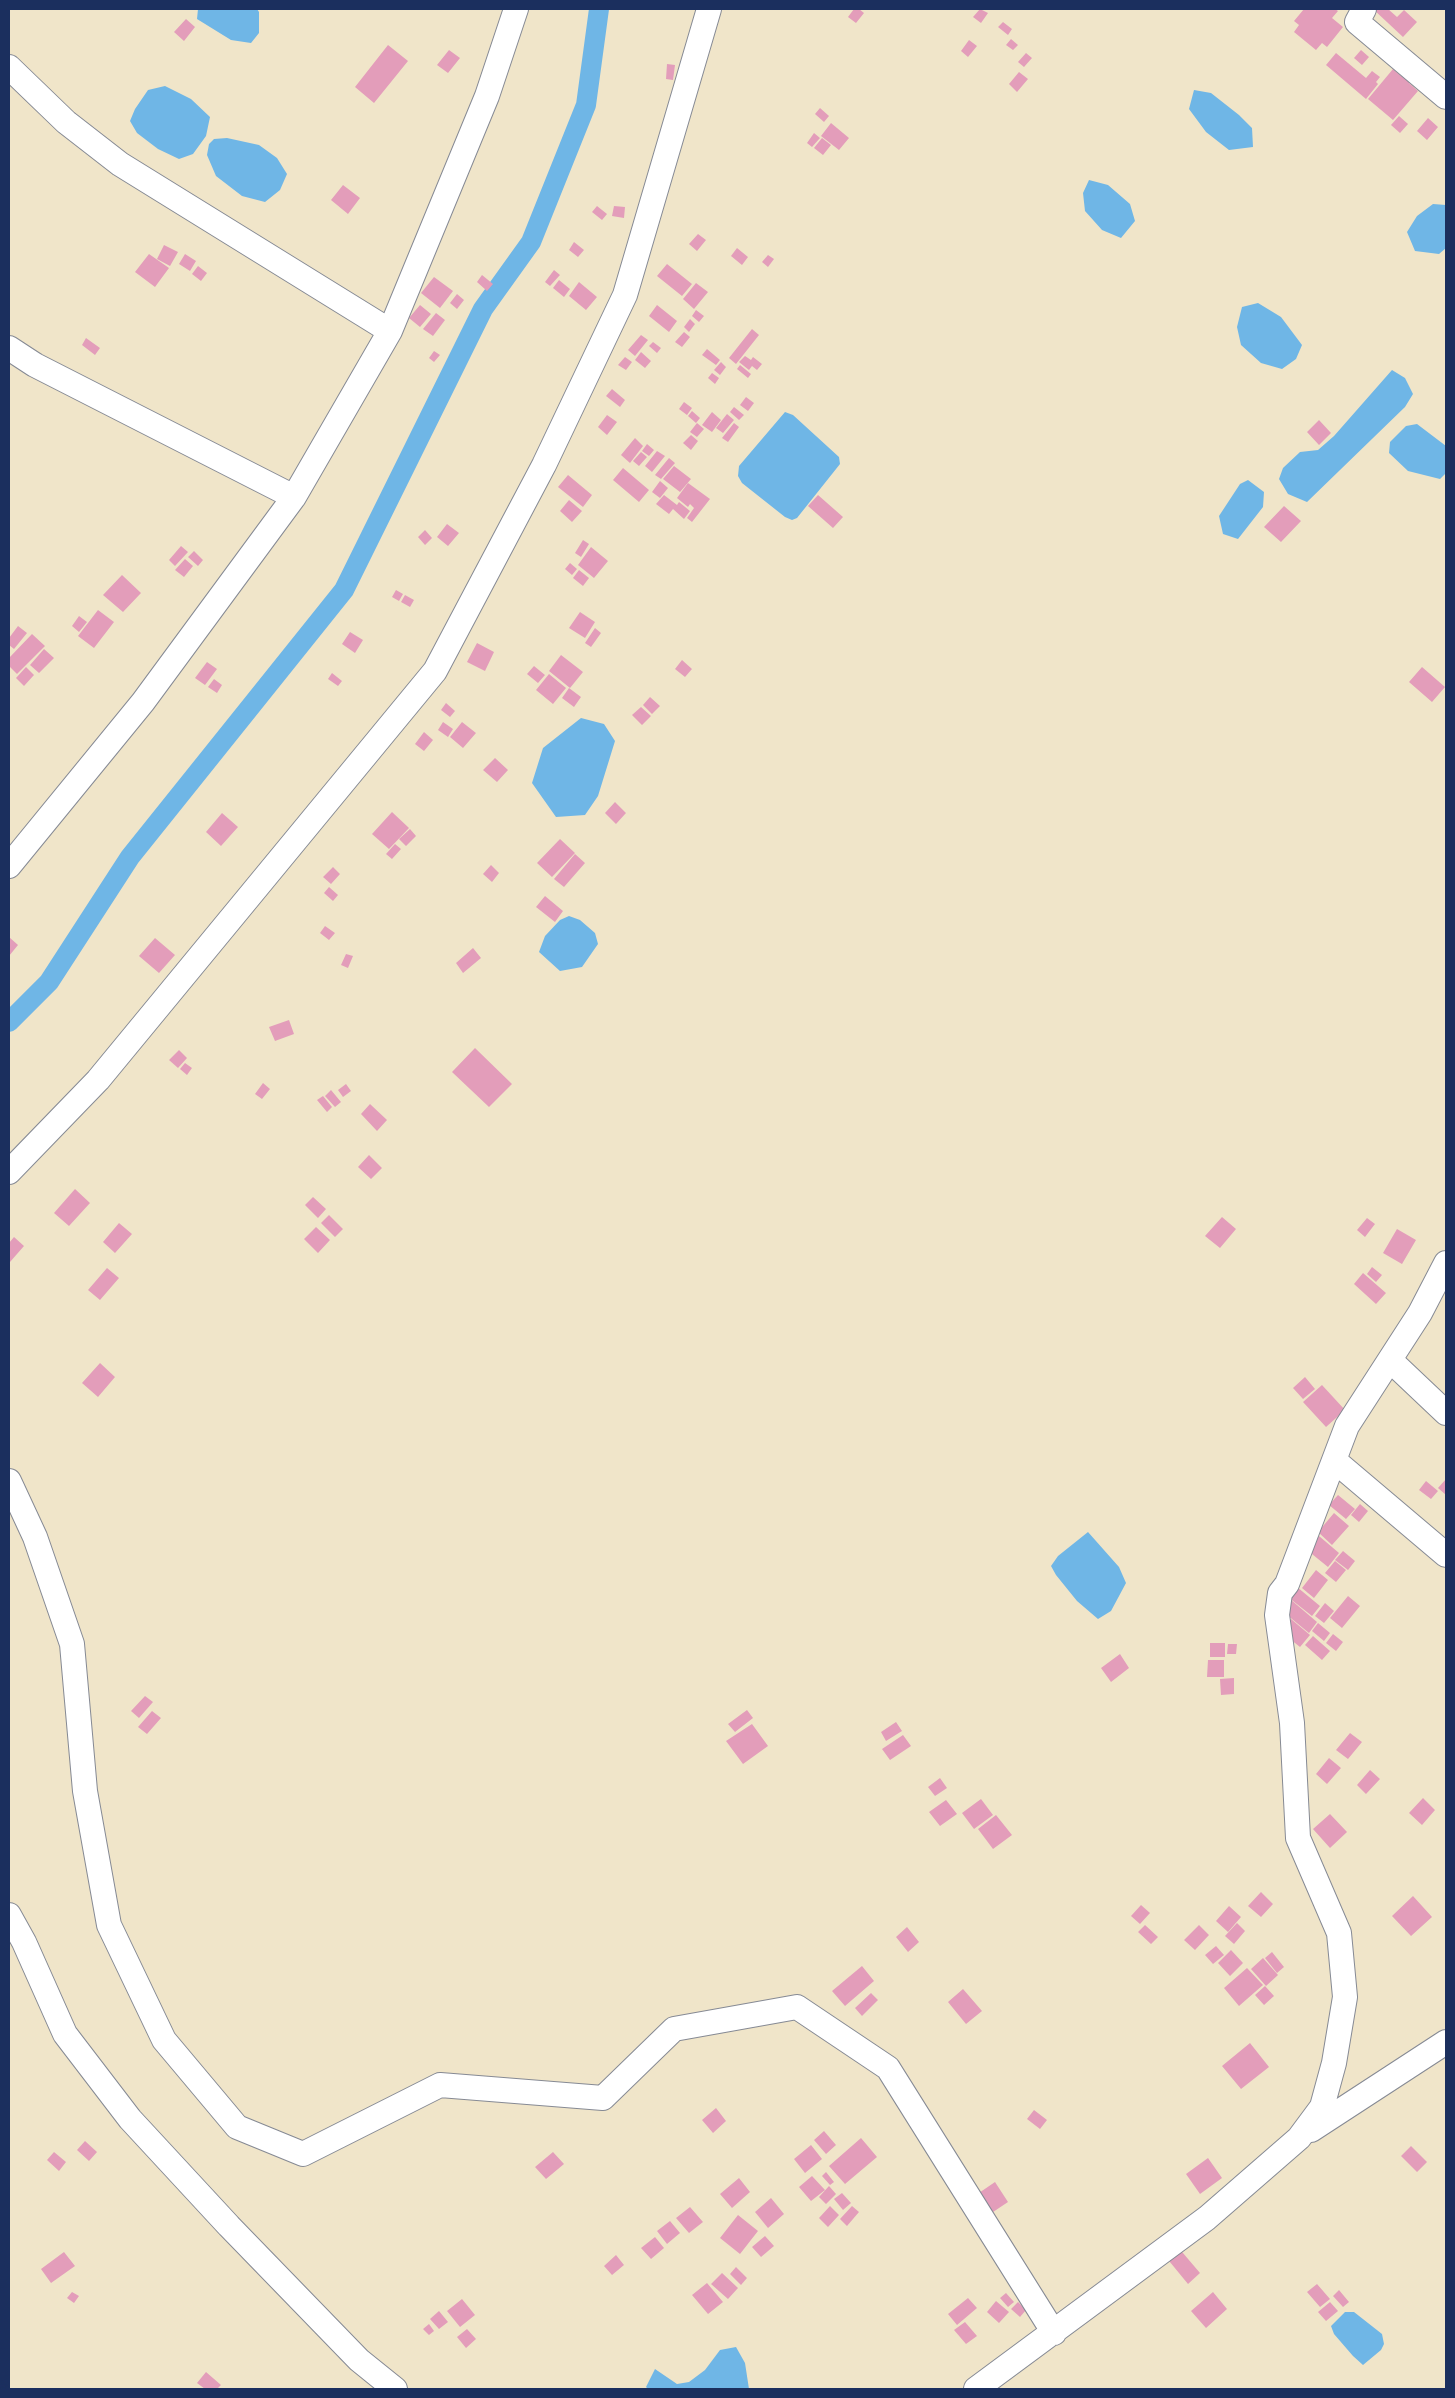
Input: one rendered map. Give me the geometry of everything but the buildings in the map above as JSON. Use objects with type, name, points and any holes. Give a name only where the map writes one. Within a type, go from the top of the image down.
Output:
[{"type":"street","points":[[9,866],[143,702],[294,496],[390,331],[487,96],[516,9]]},
{"type":"street","points":[[9,1172],[98,1080],[436,671],[544,465],[625,295],[709,9]]},
{"type":"street","points":[[1364,9],[1357,22],[1446,98]]},
{"type":"street","points":[[9,67],[66,122],[120,164],[390,331]]},
{"type":"street","points":[[9,348],[35,365],[294,496]]},
{"type":"street","points":[[1299,2138],[1322,2107],[1334,2063],[1345,1997],[1339,1933],[1298,1838],[1292,1722],[1277,1615],[1280,1593],[1287,1584],[1347,1426],[1420,1313],[1446,1264]]},
{"type":"street","points":[[1390,1360],[1446,1413]]},
{"type":"street","points":[[1335,1461],[1446,1555]]},
{"type":"street","points":[[9,1481],[35,1538],[72,1644],[85,1791],[109,1925],[164,2040],[237,2127],[303,2154],[440,2085],[603,2098],[674,2028],[797,2007],[888,2068],[1054,2333]]},
{"type":"street","points":[[9,1915],[24,1942],[65,2034],[130,2119],[229,2226],[359,2360],[395,2389]]},
{"type":"street","points":[[976,2389],[1207,2218],[1299,2138],[1446,2042]]},
{"type":"water","points":[[198,9],[257,9],[259,12],[259,33],[251,43],[231,40],[197,19]]},
{"type":"water","points":[[165,86],[191,99],[210,117],[206,136],[193,154],[179,159],[158,149],[137,133],[130,121],[135,109],[148,90]]},
{"type":"water","points":[[1194,90],[1211,93],[1239,115],[1252,128],[1253,147],[1229,150],[1206,132],[1189,109]]},
{"type":"water","points":[[227,138],[259,145],[277,158],[287,174],[280,190],[265,202],[242,196],[216,176],[207,155],[209,144],[214,139]]},
{"type":"water","points":[[1089,180],[1108,185],[1130,204],[1135,221],[1121,238],[1102,230],[1085,211],[1083,193]]},
{"type":"water","points":[[1433,204],[1446,205],[1446,248],[1439,254],[1415,251],[1407,232],[1417,216]]},
{"type":"water","points":[[1258,303],[1281,317],[1302,345],[1296,359],[1282,369],[1261,363],[1241,345],[1237,327],[1242,307]]},
{"type":"water","points":[[1392,370],[1405,378],[1413,394],[1405,407],[1307,502],[1288,494],[1279,479],[1283,468],[1300,452],[1318,450],[1334,436]]},
{"type":"water","points":[[785,412],[793,415],[839,457],[840,464],[797,518],[792,520],[785,517],[742,483],[738,476],[739,466]]},
{"type":"water","points":[[1417,424],[1446,446],[1446,473],[1440,479],[1408,471],[1389,453],[1390,442],[1406,426]]},
{"type":"water","points":[[1248,480],[1264,492],[1263,507],[1238,539],[1223,534],[1219,516],[1240,484]]},
{"type":"water","points":[[581,718],[604,724],[615,741],[598,796],[585,815],[556,817],[532,783],[543,748]]},
{"type":"water","points":[[569,916],[580,920],[595,933],[598,944],[582,967],[560,971],[539,952],[545,936],[560,920]]},
{"type":"water","points":[[1088,1532],[1119,1567],[1126,1583],[1111,1611],[1098,1619],[1077,1601],[1051,1566],[1058,1556]]},
{"type":"water","points":[[1345,2312],[1354,2312],[1382,2334],[1384,2344],[1381,2350],[1363,2365],[1334,2334],[1331,2326]]},
{"type":"water","points":[[736,2347],[745,2363],[749,2389],[648,2389],[646,2387],[655,2369],[677,2384],[689,2382],[705,2370],[720,2350]]},
{"type":"waterway","points":[[9,1022],[49,982],[130,857],[344,590],[483,309],[531,242],[586,105],[599,9]]}]
